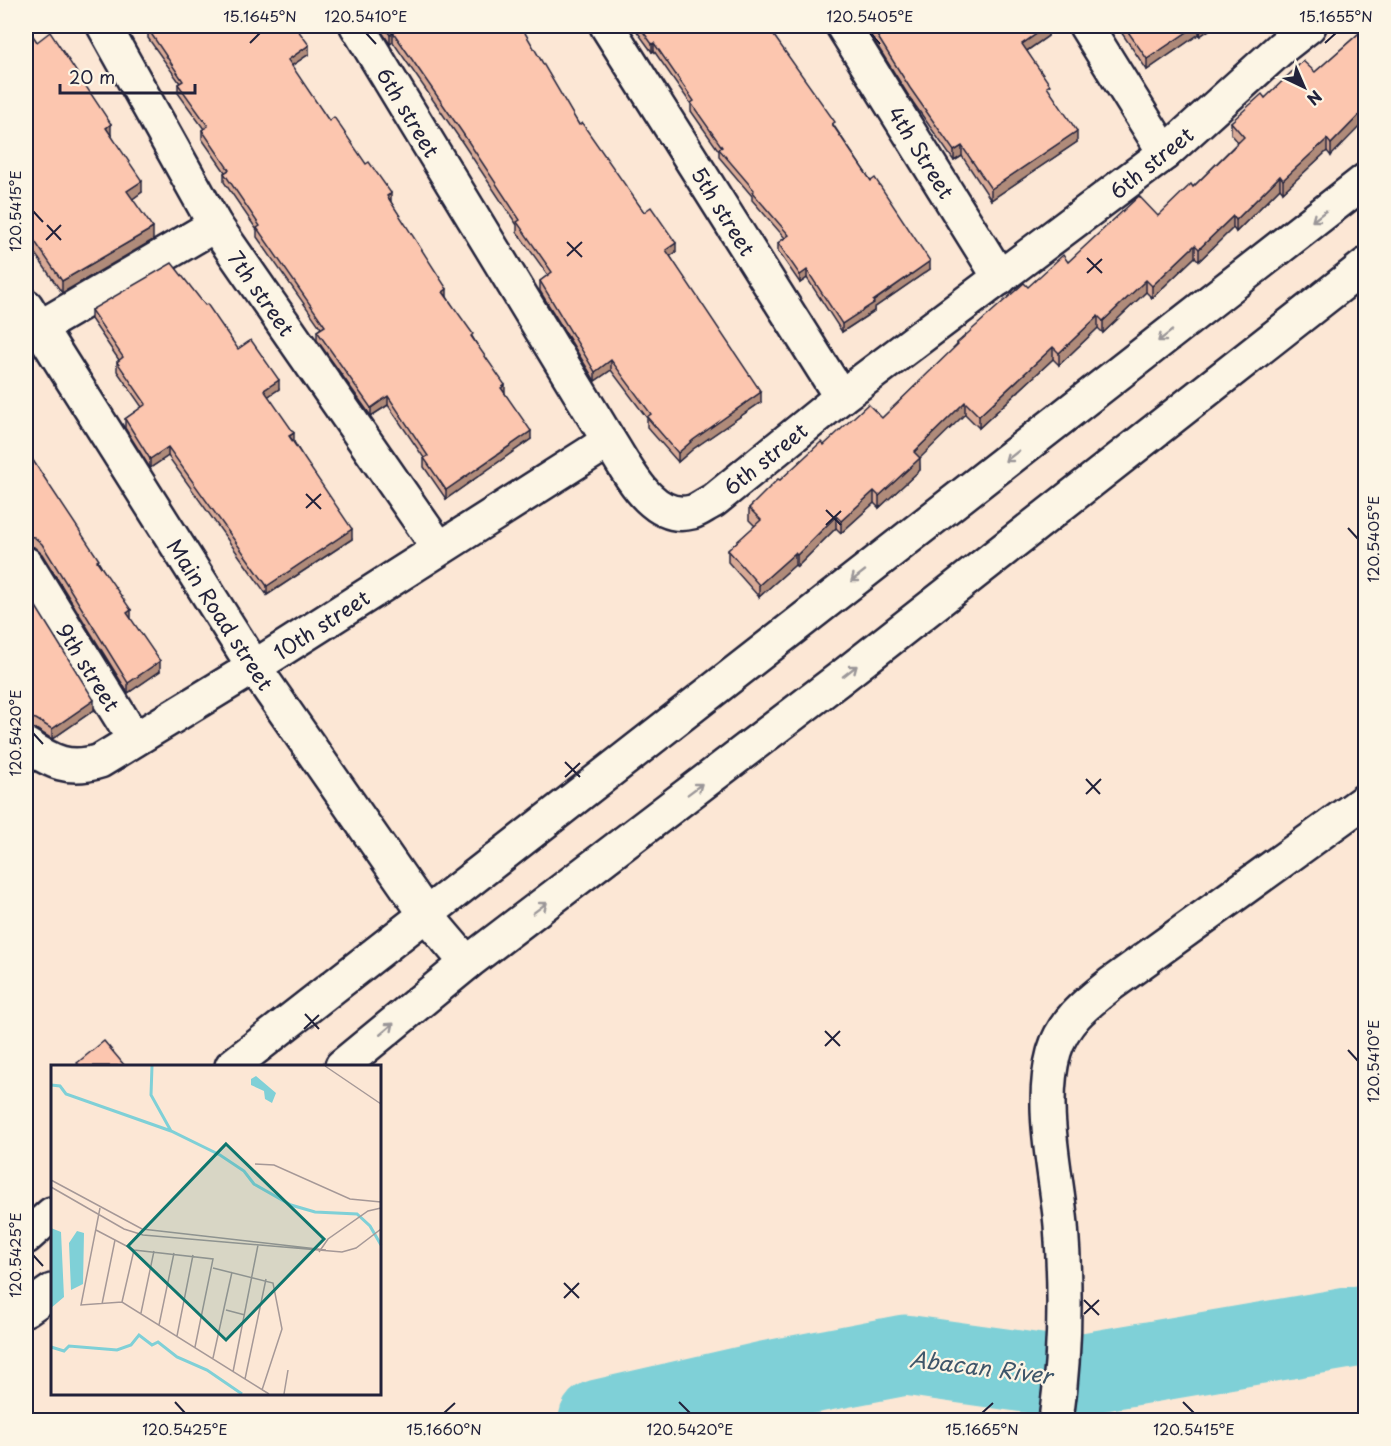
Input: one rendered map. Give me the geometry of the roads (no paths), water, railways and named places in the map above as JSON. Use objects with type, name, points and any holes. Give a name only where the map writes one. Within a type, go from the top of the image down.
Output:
[{"type":"street","name":"7th street","points":[[104,26],[215,225],[439,548]]},
{"type":"street","name":"6th street","points":[[357,26],[609,441],[647,499],[669,512],[691,512],[712,501],[841,397],[1165,153],[1281,48],[1310,26]]},
{"type":"street","name":"5th street","points":[[607,26],[841,397]]},
{"type":"street","name":"4th Street","points":[[843,26],[1000,278]]},
{"type":"street","points":[[1086,26],[1165,153]]},
{"type":"street","points":[[233,1065],[427,916],[841,588],[1365,180]]},
{"type":"street","points":[[32,317],[215,225]]},
{"type":"street","points":[[343,1065],[467,963],[843,676],[1365,265]]},
{"type":"street","name":"Main Road street","points":[[32,317],[254,667],[427,916],[467,963]]},
{"type":"street","name":"10th street","points":[[26,745],[58,763],[82,767],[100,761],[254,667],[609,441]]},
{"type":"street","name":"9th street","points":[[26,564],[134,739]]},
{"type":"street","points":[[1056,1420],[1062,1377],[1063,1280],[1061,1226],[1047,1114],[1054,1052],[1067,1024],[1083,1006],[1111,984],[1365,800]]},
{"type":"street","points":[[26,1237],[51,1215]]},
{"type":"street","points":[[26,1309],[51,1292]]},
{"type":"waterway","name":"Abacan River","points":[[599,1420],[769,1381],[905,1355],[1062,1377],[1366,1325]]}]
